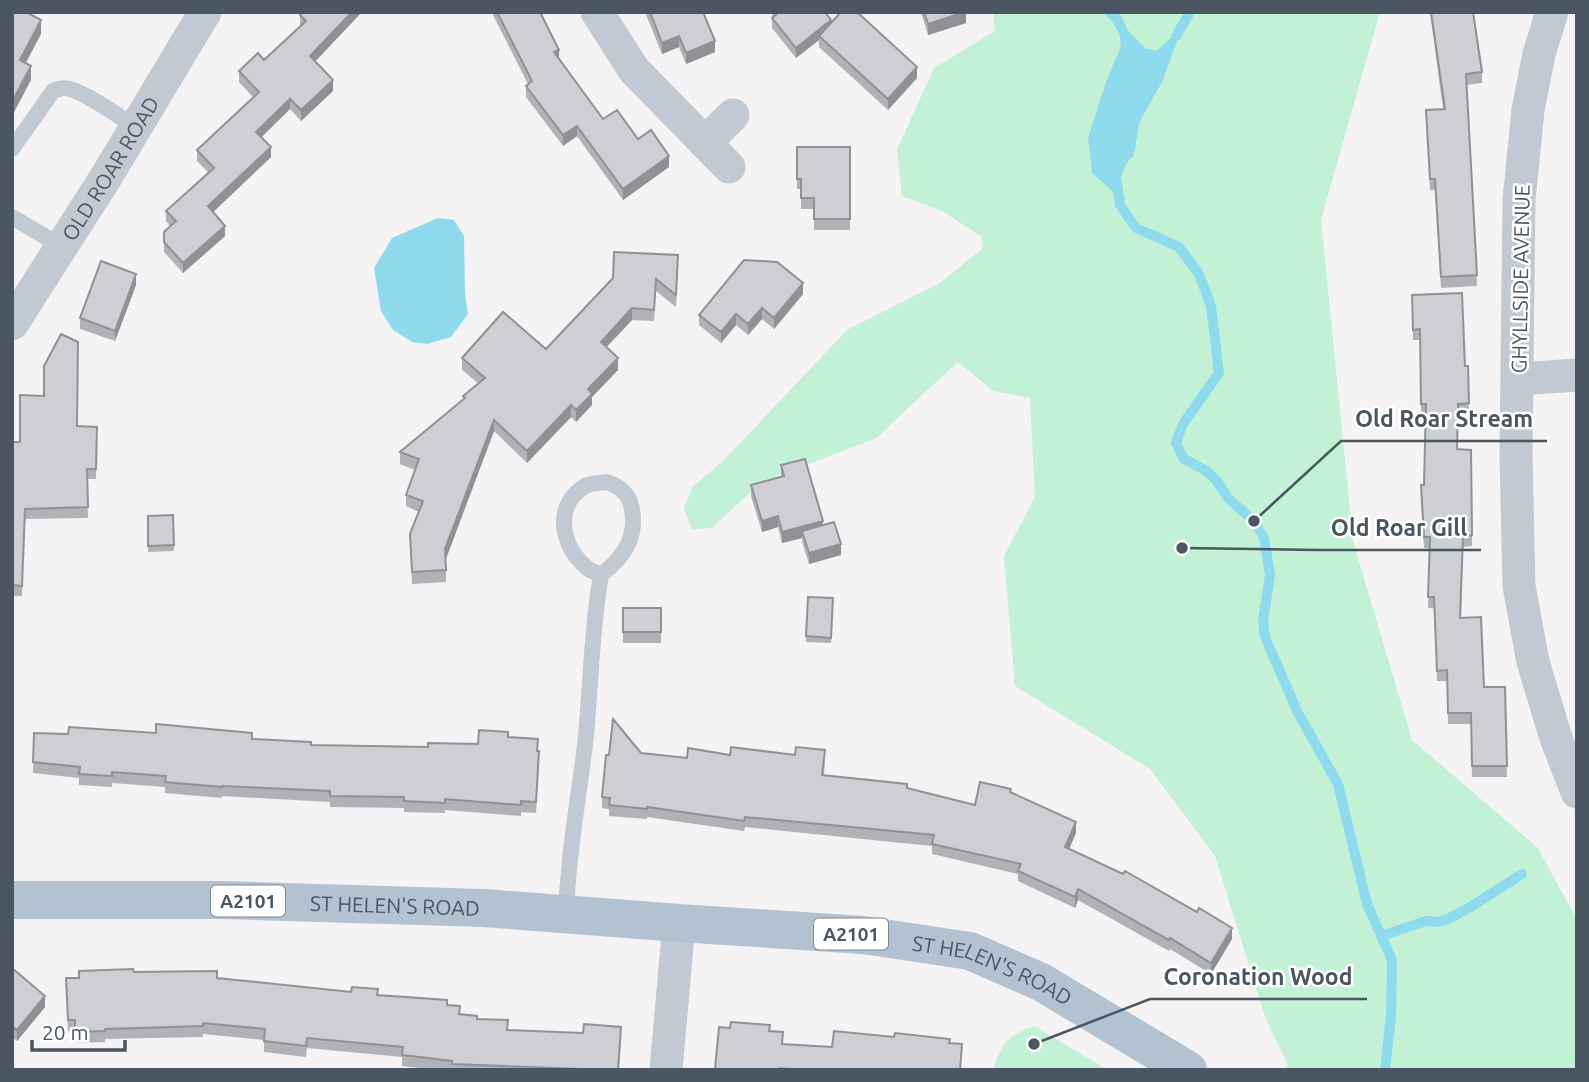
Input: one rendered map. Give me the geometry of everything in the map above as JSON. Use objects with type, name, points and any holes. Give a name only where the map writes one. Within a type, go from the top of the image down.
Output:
[{"type":"main road","name":"ST HELEN'S ROAD","points":[[12,900],[238,900],[483,908],[863,935],[970,951],[1041,982],[1188,1070]]},
{"type":"street","name":"OLD ROAR ROAD","points":[[12,324],[205,12]]},
{"type":"street","points":[[597,12],[634,70],[729,167]]},
{"type":"street","name":"GHYLLSIDE AVENUE","points":[[1552,12],[1539,54],[1528,110],[1519,200],[1516,454],[1519,586],[1533,662],[1556,738],[1577,792]]},
{"type":"street","points":[[705,143],[733,115]]},
{"type":"street","points":[[1518,379],[1577,375]]},
{"type":"street","points":[[666,1070],[679,923]]},
{"type":"lane","points":[[12,149],[52,91],[64,88],[92,100],[136,127]]},
{"type":"lane","points":[[12,217],[61,246]]},
{"type":"lane","points":[[566,914],[567,879],[585,743],[601,575],[616,563],[629,544],[634,522],[630,499],[620,486],[607,482],[587,485],[571,499],[564,513],[563,524],[572,551],[588,569],[601,575]]},
{"type":"green space","points":[[993,12],[1380,12],[1321,220],[1353,541],[1412,740],[1538,848],[1577,920],[1577,1070],[1283,1070],[1288,1065],[1265,1017],[1215,856],[1150,769],[1015,686],[1004,556],[1035,497],[1030,398],[993,391],[958,362],[877,438],[761,482],[712,528],[692,529],[684,509],[692,487],[722,462],[847,330],[940,283],[983,248],[982,237],[942,211],[902,196],[897,150],[934,68],[995,31]]},
{"type":"green space","points":[[1034,1026],[1108,1070],[993,1070],[1007,1041]]},
{"type":"water","points":[[1117,19],[1145,48],[1157,51],[1183,26],[1162,82],[1139,123],[1134,155],[1122,174],[1119,197],[1092,173],[1088,138],[1121,46]]},
{"type":"water","points":[[438,218],[454,220],[464,236],[468,314],[451,337],[427,344],[412,342],[393,330],[381,311],[374,268],[392,238]]},
{"type":"building","points":[[12,12],[26,12],[41,20],[20,60],[31,66],[12,102]]},
{"type":"building","points":[[303,12],[352,12],[310,56],[333,80],[301,110],[290,99],[256,132],[271,147],[208,206],[225,226],[183,263],[164,242],[164,232],[176,221],[166,211],[214,168],[197,150],[259,92],[239,71],[258,53],[264,60],[306,21],[300,15]]},
{"type":"building","points":[[497,12],[540,12],[559,50],[554,52],[603,119],[617,110],[638,139],[651,130],[669,156],[623,189],[577,126],[563,135],[526,86],[532,81]]},
{"type":"building","points":[[650,12],[703,12],[715,41],[686,53],[679,36],[662,43]]},
{"type":"building","points":[[777,12],[825,12],[831,20],[796,48],[772,18]]},
{"type":"building","points":[[841,12],[857,12],[917,67],[888,99],[819,36]]},
{"type":"building","points":[[924,12],[965,12],[928,24]]},
{"type":"building","points":[[1431,12],[1473,12],[1482,72],[1466,74],[1477,275],[1441,277],[1435,179],[1430,179],[1426,110],[1445,109]]},
{"type":"building","points":[[797,147],[850,147],[850,219],[814,219],[814,198],[801,198],[801,179],[797,179]]},
{"type":"building","points":[[614,252],[678,255],[676,295],[656,279],[654,310],[632,308],[601,342],[618,358],[588,389],[592,394],[576,410],[571,405],[527,451],[494,420],[445,549],[446,570],[412,572],[410,534],[423,501],[406,495],[419,459],[400,452],[485,378],[462,358],[503,312],[546,349],[613,278]]},
{"type":"building","points":[[744,260],[777,262],[803,283],[774,318],[762,308],[748,324],[736,314],[721,332],[699,315]]},
{"type":"building","points":[[101,261],[136,274],[115,331],[80,318]]},
{"type":"building","points":[[1462,293],[1469,403],[1458,404],[1457,449],[1471,450],[1472,535],[1463,536],[1460,618],[1481,617],[1484,687],[1505,687],[1507,766],[1472,766],[1471,713],[1448,713],[1447,670],[1437,671],[1434,597],[1428,597],[1430,537],[1424,537],[1421,485],[1424,485],[1426,404],[1421,404],[1420,329],[1413,330],[1412,295]]},
{"type":"building","points":[[61,334],[78,342],[77,426],[97,427],[96,469],[87,469],[88,507],[25,509],[22,586],[12,585],[12,442],[20,442],[20,395],[44,396],[44,366]]},
{"type":"building","points":[[805,459],[823,521],[782,532],[778,516],[762,521],[751,485],[784,476],[781,465]]},
{"type":"building","points":[[173,515],[174,545],[148,546],[148,516]]},
{"type":"building","points":[[834,522],[841,544],[809,553],[802,531]]},
{"type":"building","points":[[808,597],[833,598],[831,638],[806,636]]},
{"type":"building","points":[[623,608],[661,608],[661,632],[623,632]]},
{"type":"building","points":[[613,719],[641,753],[687,758],[688,748],[730,755],[731,747],[795,755],[796,747],[825,750],[822,775],[907,784],[907,788],[975,805],[980,782],[1011,789],[1010,792],[1076,822],[1065,847],[1123,874],[1125,871],[1197,912],[1199,908],[1232,928],[1211,963],[1078,889],[1075,897],[1018,871],[1021,864],[932,844],[934,835],[745,817],[744,821],[647,807],[609,805],[610,798],[602,797]]},
{"type":"building","points":[[156,724],[252,733],[252,739],[311,742],[311,745],[428,747],[428,743],[478,744],[479,730],[508,732],[508,737],[538,739],[536,802],[521,801],[521,805],[445,799],[445,803],[404,801],[404,797],[330,796],[330,791],[165,782],[166,776],[112,772],[112,776],[79,774],[80,767],[33,762],[34,733],[68,734],[69,727],[156,733]]},
{"type":"building","points":[[12,968],[45,996],[17,1030],[12,1026]]},
{"type":"building","points":[[133,969],[134,972],[217,971],[217,978],[351,992],[352,987],[378,989],[377,995],[447,1000],[447,1005],[460,1006],[459,1014],[477,1016],[477,1019],[508,1020],[507,1030],[583,1033],[584,1024],[621,1027],[618,1070],[452,1064],[452,1061],[402,1055],[403,1047],[307,1038],[306,1046],[264,1041],[265,1029],[203,1023],[203,1026],[75,1032],[75,1020],[68,1020],[66,978],[79,978],[79,971]]},
{"type":"building","points":[[731,1022],[770,1025],[769,1031],[783,1032],[782,1044],[832,1047],[834,1031],[894,1037],[895,1033],[950,1039],[949,1043],[962,1044],[960,1070],[715,1069],[719,1027],[730,1028]]},
{"type":"waterway","points":[[1110,12],[1122,29]]},
{"type":"waterway","points":[[1176,36],[1190,12]]},
{"type":"waterway","points":[[1117,183],[1120,205],[1136,228],[1179,247],[1199,274],[1211,306],[1219,373],[1183,424],[1176,443],[1184,459],[1205,470],[1217,481],[1228,498],[1254,521],[1264,538],[1270,575],[1263,621],[1265,637],[1298,713],[1338,784],[1367,904],[1392,960],[1391,1015],[1385,1070]]},
{"type":"waterway","points":[[1381,936],[1426,921],[1448,919],[1522,874]]},
{"type":"place","name":"Old Roar Stream","points":[[1254,521]]},
{"type":"place","name":"Old Roar Gill","points":[[1182,548]]},
{"type":"place","name":"Coronation Wood","points":[[1034,1044]]}]
